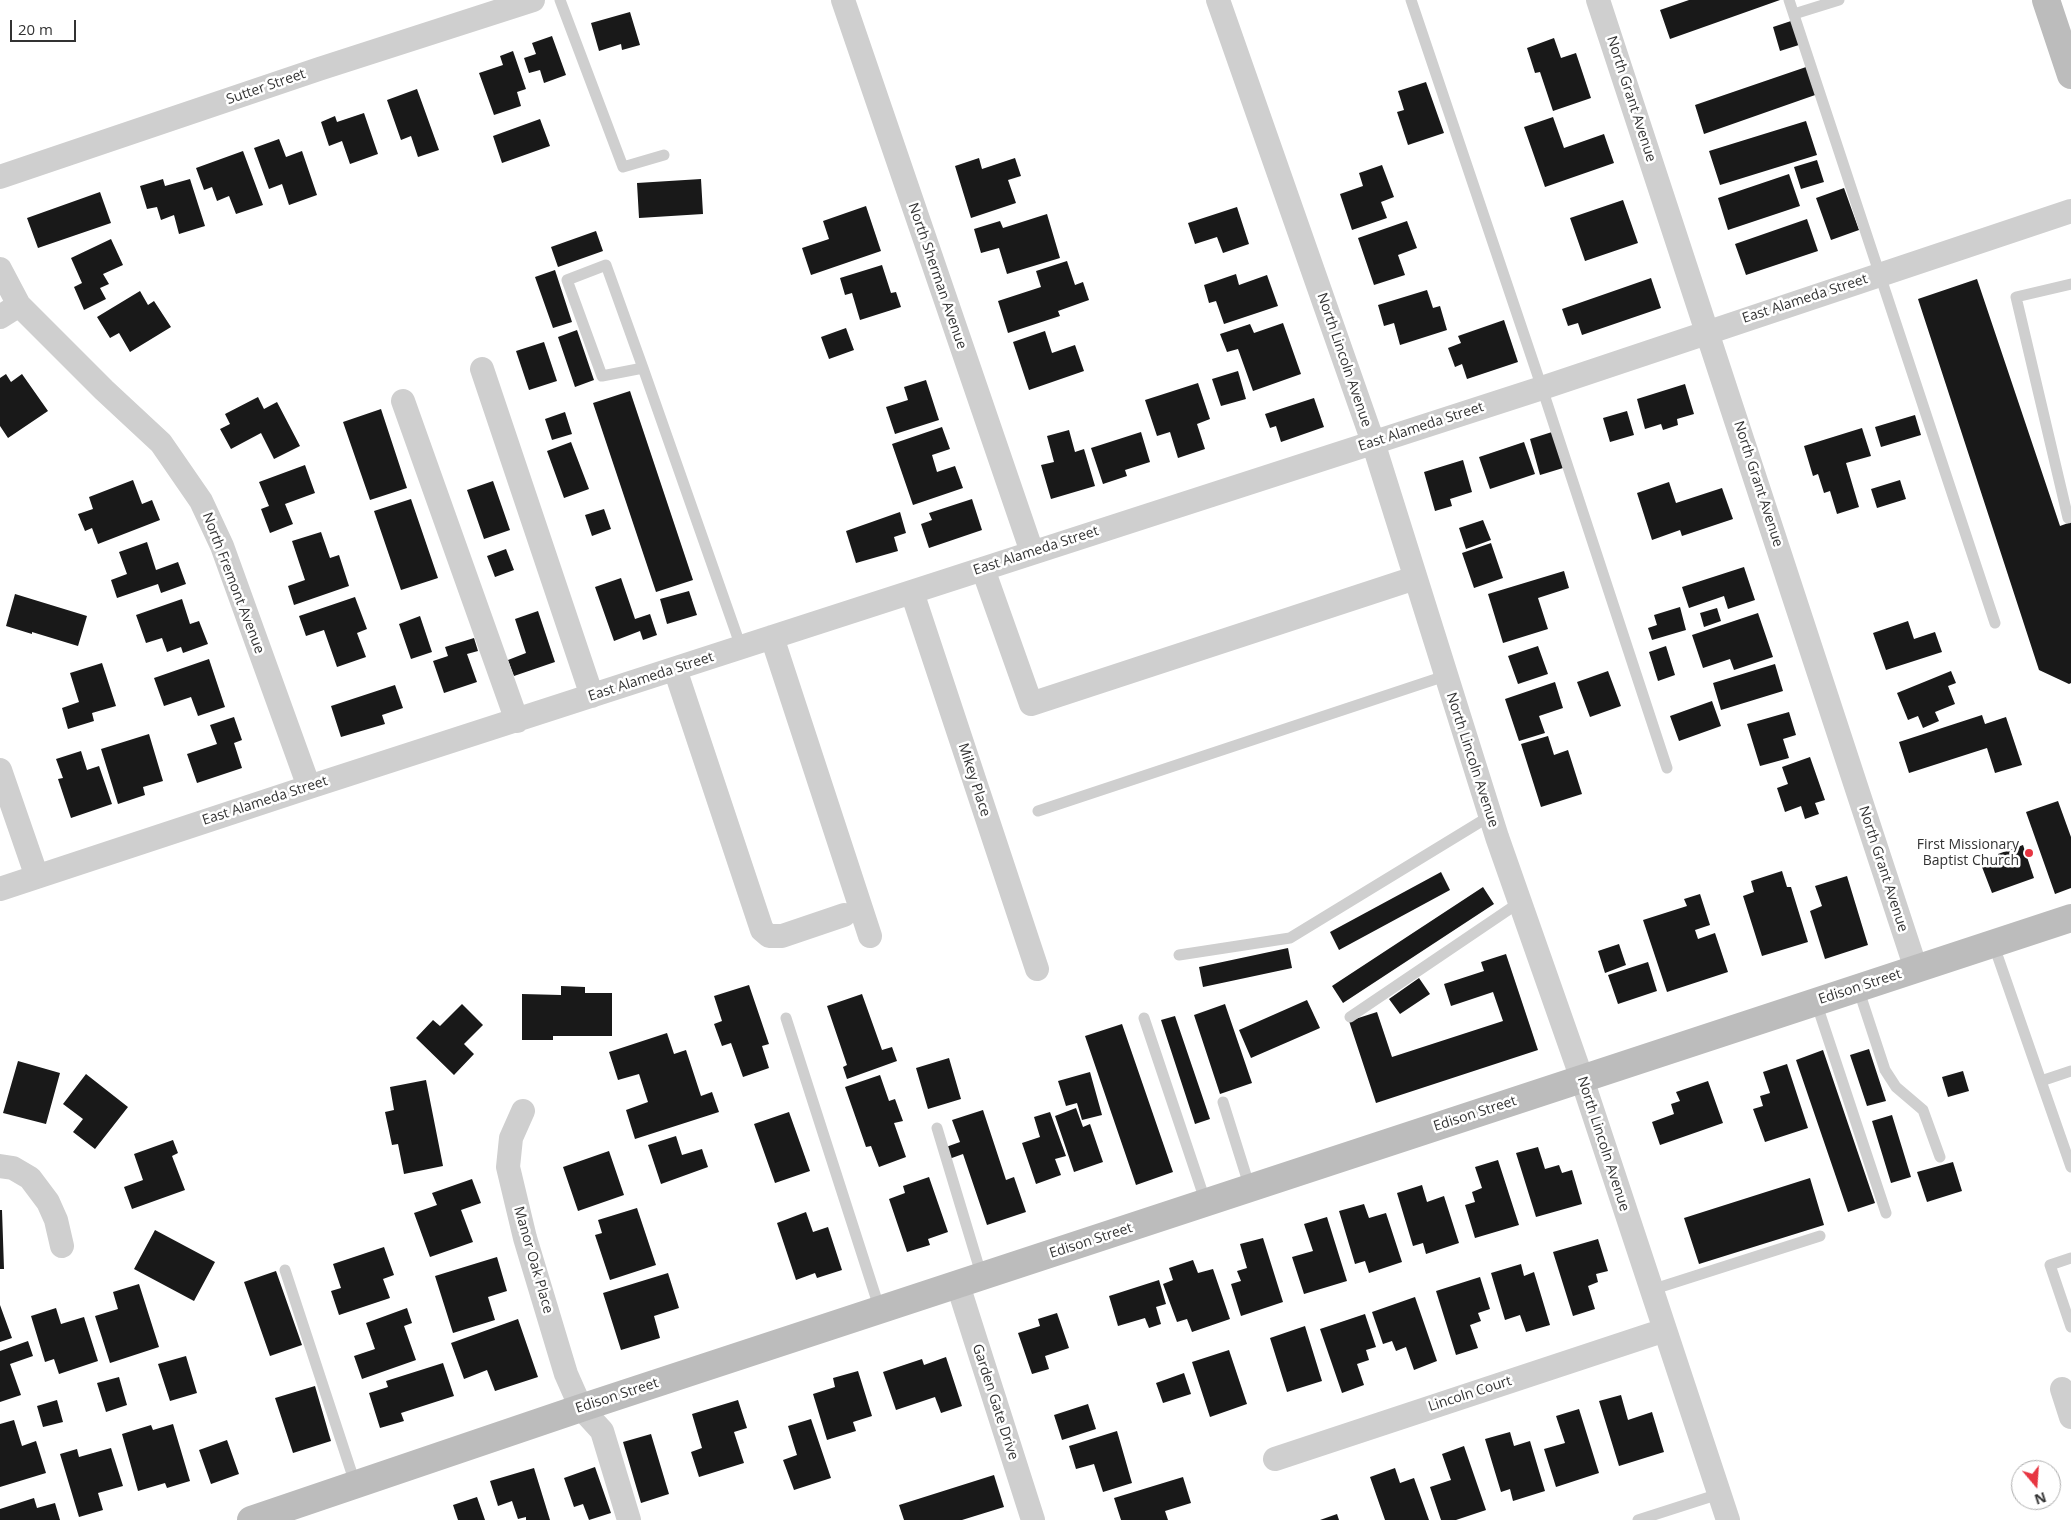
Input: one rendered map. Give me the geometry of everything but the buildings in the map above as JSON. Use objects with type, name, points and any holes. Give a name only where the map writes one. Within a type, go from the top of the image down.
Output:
[{"type":"street","name":"Sutter Street","points":[[0,177],[319,69],[533,0]]},
{"type":"street","name":"North Sherman Avenue","points":[[842,0],[1032,552]]},
{"type":"street","name":"North Lincoln Avenue","points":[[1218,0],[1373,442],[1490,816],[1582,1078],[1728,1520]]},
{"type":"street","name":"North Grant Avenue","points":[[1598,0],[1916,969]]},
{"type":"street","points":[[2046,0],[2071,75]]},
{"type":"street","name":"East Alameda Street","points":[[0,889],[1032,552],[1542,388],[2071,211]]},
{"type":"street","name":"North Fremont Avenue","points":[[0,269],[9,311],[104,390],[161,443],[201,502],[222,546],[309,787]]},
{"type":"street","points":[[482,369],[592,696]]},
{"type":"street","points":[[403,400],[517,720]]},
{"type":"street","points":[[983,568],[1031,704],[1415,578]]},
{"type":"street","name":"Mikey Place","points":[[912,592],[1037,969]]},
{"type":"street","points":[[772,637],[870,936]]},
{"type":"street","points":[[675,669],[762,930],[769,936],[782,936],[844,915]]},
{"type":"street","points":[[0,770],[37,877]]},
{"type":"street","name":"Edison Street","points":[[251,1520],[356,1486],[580,1408],[2071,918]]},
{"type":"street","name":"Manor Oak Place","points":[[523,1111],[511,1138],[508,1167],[525,1238],[566,1374],[580,1408]]},
{"type":"street","points":[[0,1166],[13,1168],[30,1178],[48,1202],[56,1220],[62,1246]]},
{"type":"street","name":"Garden Gate Drive","points":[[970,1281],[1033,1520]]},
{"type":"street","name":"Lincoln Court","points":[[1275,1459],[1665,1330]]},
{"type":"street","points":[[2062,1389],[2071,1417]]},
{"type":"street","points":[[580,1408],[602,1430],[629,1520]]},
{"type":"lane","points":[[560,0],[623,167],[664,155]]},
{"type":"lane","points":[[1411,0],[1542,388],[1667,768]]},
{"type":"lane","points":[[1789,0],[1995,623]]},
{"type":"lane","points":[[1794,14],[1839,0]]},
{"type":"lane","points":[[643,368],[602,376],[567,280],[606,265],[643,368],[741,647]]},
{"type":"lane","points":[[2071,284],[2016,296],[2068,518],[2071,517]]},
{"type":"lane","points":[[1038,811],[1445,676]]},
{"type":"lane","points":[[1179,954],[1290,938],[1490,816]]},
{"type":"lane","points":[[1350,1017],[1520,902]]},
{"type":"lane","points":[[1993,943],[2071,1168]]},
{"type":"lane","points":[[1858,988],[1885,1070],[1896,1087],[1923,1110],[1940,1156]]},
{"type":"lane","points":[[1816,1002],[1886,1213]]},
{"type":"lane","points":[[786,1018],[880,1310]]},
{"type":"lane","points":[[1144,1018],[1206,1203]]},
{"type":"lane","points":[[2041,1081],[2071,1071]]},
{"type":"lane","points":[[1223,1102],[1250,1188]]},
{"type":"lane","points":[[937,1128],[970,1281]]},
{"type":"lane","points":[[1651,1290],[1820,1236]]},
{"type":"lane","points":[[2071,1258],[2050,1266],[2071,1327]]},
{"type":"lane","points":[[285,1270],[356,1486]]},
{"type":"lane","points":[[1638,1520],[1719,1494]]},
{"type":"place","name":"First Missionary Baptist Church","points":[[2029,853]]}]
